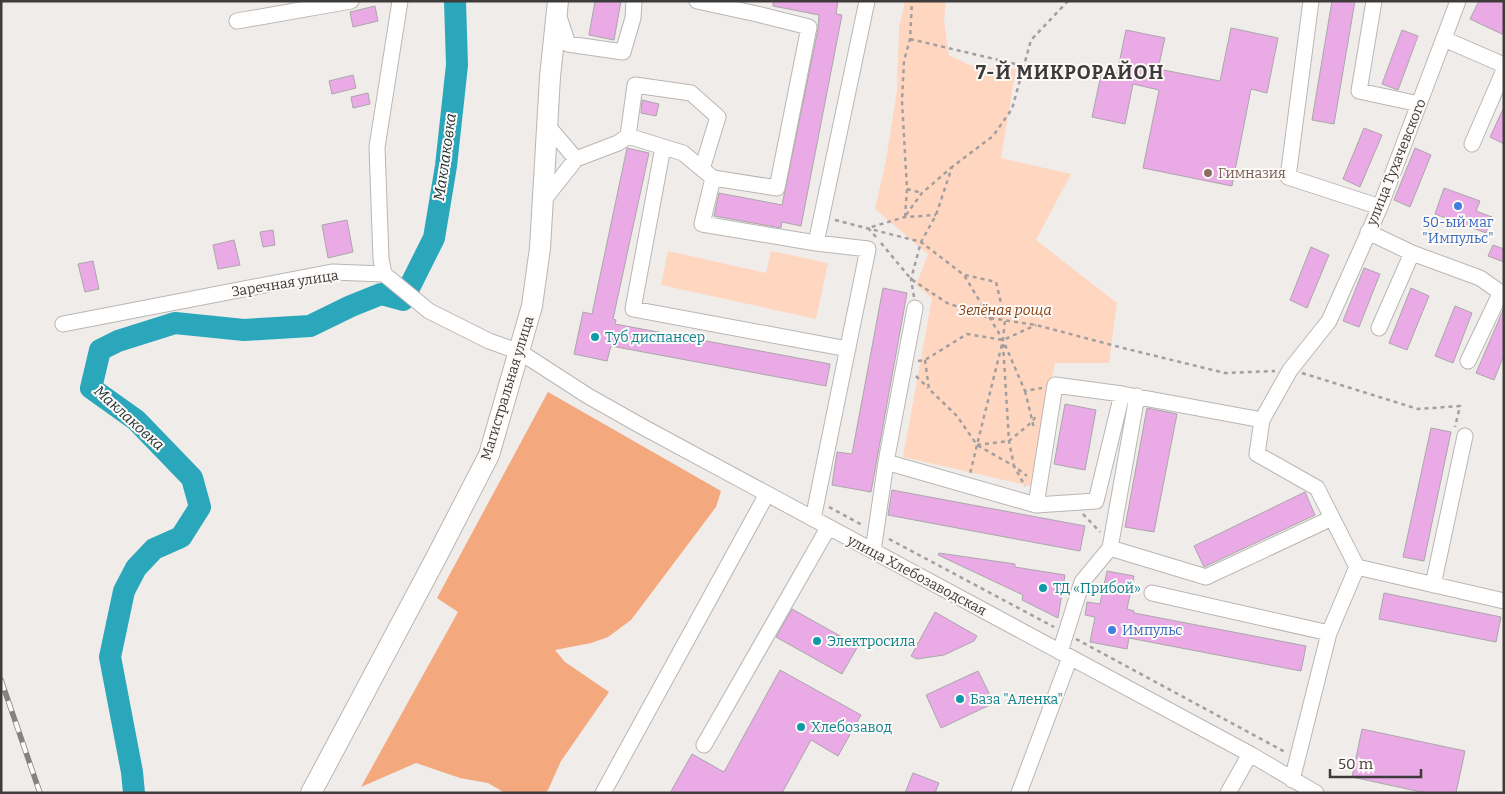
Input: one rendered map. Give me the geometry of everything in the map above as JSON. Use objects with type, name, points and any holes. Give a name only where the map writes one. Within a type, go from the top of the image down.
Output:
[{"type":"main road","name":"Магистральная улица","points":[[311,793],[489,455],[532,306],[540,248],[550,77],[557,6]]},
{"type":"street","points":[[236,20],[351,1]]},
{"type":"street","points":[[384,274],[381,259],[377,147],[400,1]]},
{"type":"street","points":[[568,44],[623,52],[633,18],[634,1]]},
{"type":"street","points":[[628,136],[683,153],[708,173],[777,188],[809,27],[697,1]]},
{"type":"street","points":[[816,243],[867,1]]},
{"type":"street","points":[[1311,1],[1288,177],[1380,207]]},
{"type":"street","points":[[1374,1],[1360,91],[1419,104]]},
{"type":"street","name":"улица Тухачевского","points":[[1262,420],[1290,370],[1329,321],[1380,207],[1458,1]]},
{"type":"street","points":[[550,77],[568,44],[557,6]]},
{"type":"street","points":[[1444,39],[1504,65]]},
{"type":"street","points":[[1472,144],[1504,70]]},
{"type":"street","points":[[542,202],[576,160],[618,143],[628,136],[635,85],[691,93],[718,117],[708,173],[702,224],[816,243],[868,249],[813,520]]},
{"type":"street","points":[[547,125],[576,160]]},
{"type":"street","points":[[663,147],[633,309],[848,349]]},
{"type":"street","points":[[1368,232],[1412,252],[1480,278],[1502,293],[1468,361]]},
{"type":"street","points":[[1379,328],[1412,252]]},
{"type":"street","name":"Заречная улица","points":[[63,324],[332,272],[384,274]]},
{"type":"street","name":"улица Хлебозаводская","points":[[384,274],[429,311],[489,341],[520,352],[594,400],[813,520],[1250,754],[1316,793]]},
{"type":"street","points":[[873,551],[886,462],[915,308]]},
{"type":"street","points":[[1036,504],[1055,385],[1129,395],[1262,420],[1257,454],[1317,488],[1357,568]]},
{"type":"street","points":[[886,462],[1036,504],[1096,500],[1129,395]]},
{"type":"street","points":[[1019,793],[1065,655],[1082,582],[1110,548],[1129,395]]},
{"type":"street","points":[[1433,585],[1465,436]]},
{"type":"street","points":[[603,793],[767,494]]},
{"type":"street","points":[[1110,548],[1206,577],[1332,518]]},
{"type":"street","points":[[704,745],[828,528]]},
{"type":"street","points":[[1357,568],[1504,601]]},
{"type":"street","points":[[1292,780],[1329,632],[1357,568]]},
{"type":"street","points":[[1152,593],[1329,632]]},
{"type":"street","points":[[1228,793],[1250,754]]},
{"type":"path","points":[[905,217],[907,189],[902,101],[904,61],[910,39],[912,1]]},
{"type":"path","points":[[905,217],[922,192],[993,136],[1012,109],[1031,40],[1068,1]]},
{"type":"path","points":[[910,39],[1024,66]]},
{"type":"path","points":[[915,308],[911,279],[921,242],[936,215],[952,167]]},
{"type":"path","points":[[907,189],[922,192]]},
{"type":"path","points":[[868,228],[905,217],[936,215]]},
{"type":"path","points":[[821,217],[921,242],[964,275],[1002,340],[1025,391],[1035,431]]},
{"type":"path","points":[[868,228],[911,279],[948,303],[990,318],[1036,324],[1127,350],[1225,373],[1290,370],[1418,409],[1460,406],[1453,434],[1465,436]]},
{"type":"path","points":[[964,275],[996,282],[1005,320],[968,485]]},
{"type":"path","points":[[905,364],[925,360],[967,334],[1002,340],[1036,324]]},
{"type":"path","points":[[1002,340],[1010,440],[1014,466],[1036,504]]},
{"type":"path","points":[[925,360],[929,389],[957,416],[977,445],[1014,466]]},
{"type":"path","points":[[1025,391],[1055,385]]},
{"type":"path","points":[[977,445],[1010,440],[1032,422],[1037,414]]},
{"type":"path","points":[[1072,502],[1102,534]]},
{"type":"green space","name":"Зелёная роща","points":[[905,1],[946,1],[944,20],[949,55],[976,68],[1016,69],[1001,158],[1071,174],[1036,240],[1117,303],[1109,363],[1055,363],[1030,486],[903,457],[932,298],[916,285],[928,254],[875,209],[886,160],[897,90],[899,28]]},
{"type":"green space","points":[[668,251],[766,273],[771,251],[828,263],[816,319],[661,285]]},
{"type":"shaded area","points":[[548,392],[721,491],[716,507],[631,620],[608,637],[591,643],[555,650],[565,662],[609,692],[561,761],[545,793],[505,793],[488,783],[460,778],[416,763],[361,787],[458,612],[437,598]]},
{"type":"building","points":[[595,1],[621,1],[614,40],[589,35]]},
{"type":"building","points":[[773,1],[838,1],[836,14],[842,15],[801,226],[782,222],[781,228],[714,216],[719,193],[782,205],[818,29],[819,15],[773,6]]},
{"type":"building","points":[[1332,1],[1355,1],[1334,124],[1312,120]]},
{"type":"building","points":[[1479,1],[1504,1],[1504,35],[1470,19]]},
{"type":"building","points":[[375,6],[378,21],[353,27],[350,12]]},
{"type":"building","points":[[1231,28],[1278,38],[1267,93],[1251,89],[1232,186],[1143,168],[1159,90],[1133,84],[1125,124],[1092,117],[1102,70],[1117,73],[1126,30],[1165,38],[1158,69],[1220,81]]},
{"type":"building","points":[[1402,30],[1418,36],[1398,90],[1382,84]]},
{"type":"building","points":[[353,75],[356,88],[332,94],[329,81]]},
{"type":"building","points":[[368,93],[370,104],[353,108],[351,97]]},
{"type":"building","points":[[642,100],[659,104],[656,116],[641,113]]},
{"type":"building","points":[[1504,107],[1504,144],[1490,137]]},
{"type":"building","points":[[1364,128],[1382,135],[1360,187],[1343,179]]},
{"type":"building","points":[[627,148],[649,153],[613,319],[616,320],[615,324],[830,364],[826,386],[611,346],[607,361],[574,354],[583,312],[592,314]]},
{"type":"building","points":[[1415,148],[1431,155],[1410,207],[1394,200]]},
{"type":"building","name":"50-ый маг \"Импульс\"","points":[[1444,188],[1480,201],[1476,211],[1492,217],[1486,233],[1435,214]]},
{"type":"building","points":[[347,220],[353,252],[328,258],[322,225]]},
{"type":"building","points":[[273,230],[275,245],[263,247],[260,232]]},
{"type":"building","points":[[234,240],[240,265],[218,269],[213,245]]},
{"type":"building","points":[[1493,245],[1504,249],[1504,262],[1488,256]]},
{"type":"building","points":[[1311,247],[1329,255],[1307,308],[1290,300]]},
{"type":"building","points":[[93,261],[99,289],[85,292],[78,264]]},
{"type":"building","points":[[1364,268],[1380,274],[1359,327],[1343,321]]},
{"type":"building","points":[[883,288],[907,293],[871,492],[832,485],[837,452],[852,454]]},
{"type":"building","points":[[1411,288],[1429,296],[1407,350],[1389,343]]},
{"type":"building","points":[[1455,306],[1472,313],[1453,363],[1435,356]]},
{"type":"building","points":[[1504,308],[1504,355],[1494,380],[1476,373]]},
{"type":"building","points":[[1065,404],[1096,410],[1085,470],[1054,464]]},
{"type":"building","points":[[1147,408],[1177,414],[1154,532],[1125,527]]},
{"type":"building","points":[[1431,428],[1451,432],[1424,561],[1403,557]]},
{"type":"building","points":[[892,490],[1085,526],[1080,551],[888,515]]},
{"type":"building","points":[[1305,492],[1315,515],[1204,567],[1194,546]]},
{"type":"building","points":[[939,553],[1015,564],[1015,567],[1065,575],[1058,618],[1022,600],[1023,595],[938,555]]},
{"type":"building","points":[[1107,571],[1134,576],[1127,609],[1134,611],[1134,613],[1306,646],[1301,671],[1129,638],[1127,649],[1090,642],[1095,617],[1085,615],[1087,602],[1100,604]]},
{"type":"building","points":[[1384,593],[1501,617],[1496,642],[1379,619]]},
{"type":"building","name":"Электросила","points":[[792,609],[858,646],[842,674],[776,637]]},
{"type":"building","points":[[935,612],[977,636],[974,641],[944,655],[917,659],[911,656]]},
{"type":"building","name":"Хлебозавод","points":[[780,670],[861,715],[838,756],[811,740],[782,793],[670,793],[692,754],[724,772]]},
{"type":"building","name":"База \"Аленка\"","points":[[978,671],[994,703],[941,728],[926,695]]},
{"type":"building","points":[[1362,729],[1465,751],[1456,793],[1426,793],[1352,777]]},
{"type":"building","points":[[913,773],[939,783],[935,793],[905,793]]},
{"type":"waterway","name":"Маклаковка","points":[[134,793],[132,772],[110,657],[124,591],[136,568],[154,549],[181,537],[200,507],[192,478],[136,420],[91,388],[100,350],[118,341],[175,323],[244,330],[310,326],[381,294],[403,300],[434,238],[446,166],[457,65],[455,1]]},
{"type":"railway","points":[[1,680],[40,793]]},
{"type":"place","name":"Гимназия","points":[[1208,173]]},
{"type":"place","name":"50-ый маг \"Импульс\"","points":[[1458,206]]},
{"type":"place","name":"Туб диспансер","points":[[595,337]]},
{"type":"place","name":"ТД «Прибой»","points":[[1043,588]]},
{"type":"place","name":"Импульс","points":[[1112,630]]},
{"type":"place","name":"Электросила","points":[[817,641]]},
{"type":"place","name":"База \"Аленка\"","points":[[960,699]]},
{"type":"place","name":"Хлебозавод","points":[[801,727]]},
{"type":"district","name":"7-Й МИКРОРАЙОН","points":[[1070,72]]}]
